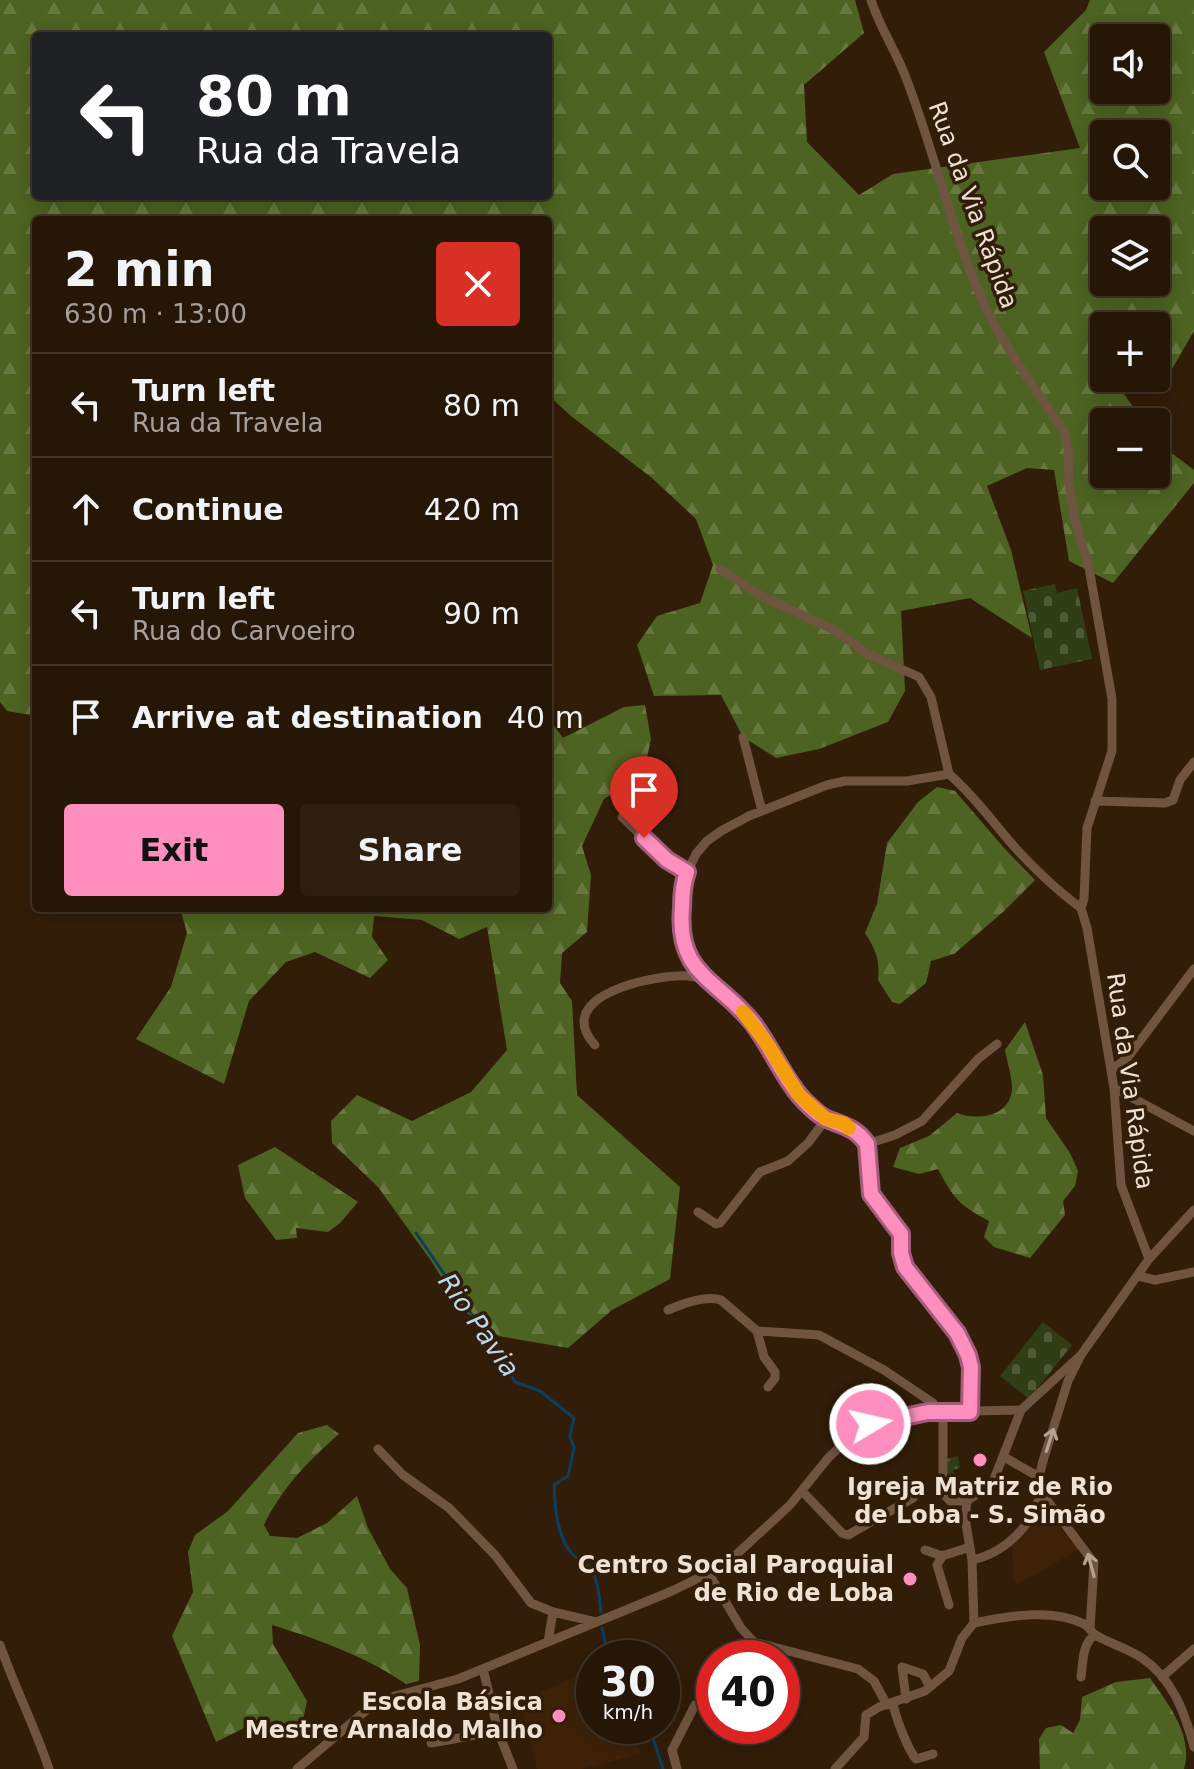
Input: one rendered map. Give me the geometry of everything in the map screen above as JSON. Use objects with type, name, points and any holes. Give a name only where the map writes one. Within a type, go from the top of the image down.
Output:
[{"type":"street","name":"Rua da Via Rápida","points":[[871,0],[876,17],[906,76],[981,299],[1007,346],[1064,432],[1068,448],[1075,520],[1089,568],[1112,699],[1112,751],[1087,828],[1081,908],[1112,1070],[1121,1185],[1149,1259]]},
{"type":"street","points":[[720,569],[762,596],[834,630],[868,654],[919,677],[931,697],[949,774],[1021,853],[1063,895],[1081,908]]},
{"type":"street","points":[[743,737],[762,811]]},
{"type":"street","points":[[1095,801],[1165,803],[1173,800],[1180,780],[1194,762]]},
{"type":"street","points":[[949,774],[907,781],[845,781],[827,785],[734,823],[707,841],[687,872],[681,909],[681,938],[691,962],[753,1023],[799,1095],[826,1119],[843,1123],[867,1144],[871,1194],[901,1234],[905,1267],[957,1333],[968,1355],[971,1367],[970,1412]]},
{"type":"street","points":[[622,817],[667,860],[687,872]]},
{"type":"street","points":[[1112,1070],[1128,1057],[1194,969]]},
{"type":"street","points":[[595,1045],[587,1033],[584,1015],[598,998],[625,986],[666,977],[689,976],[710,981]]},
{"type":"street","points":[[867,1144],[909,1130],[922,1121],[978,1059],[997,1044]]},
{"type":"street","points":[[1114,1088],[1194,1131]]},
{"type":"street","points":[[698,1212],[716,1224],[720,1223],[760,1172],[788,1161],[808,1143],[826,1119]]},
{"type":"street","points":[[757,1331],[819,1335],[884,1370],[933,1403],[940,1412],[943,1493],[950,1501],[967,1501],[993,1482],[1021,1410],[1064,1378],[1149,1259],[1194,1210]]},
{"type":"street","points":[[1138,1276],[1155,1280],[1194,1272]]},
{"type":"street","points":[[668,1310],[715,1298],[721,1300],[757,1331],[764,1357],[775,1372],[775,1378],[768,1387]]},
{"type":"street","points":[[972,1560],[1003,1549],[1033,1513],[1064,1378]]},
{"type":"street","points":[[297,1769],[369,1708],[395,1696],[483,1669],[709,1574],[734,1558],[802,1491],[829,1457],[862,1427],[884,1420],[940,1412],[1021,1410]]},
{"type":"street","points":[[378,1449],[403,1475],[459,1517],[501,1561],[531,1603],[553,1612],[596,1622]]},
{"type":"street","points":[[1004,1457],[1040,1482],[1050,1506],[1094,1563],[1092,1632],[1085,1649],[1081,1677]]},
{"type":"street","points":[[802,1491],[842,1533],[848,1535],[913,1498]]},
{"type":"street","points":[[835,1769],[864,1737],[864,1721],[869,1712],[919,1695],[949,1671],[962,1638],[974,1623],[972,1560],[965,1518],[967,1501]]},
{"type":"street","points":[[925,1550],[937,1556],[970,1547]]},
{"type":"street","points":[[943,1555],[937,1565],[949,1605]]},
{"type":"street","points":[[709,1574],[741,1628],[754,1642],[858,1669],[874,1681],[890,1704],[912,1756],[916,1759],[933,1754]]},
{"type":"street","points":[[548,1642],[553,1612]]},
{"type":"street","points":[[974,1623],[1045,1615],[1086,1625],[1092,1632],[1143,1659],[1162,1677],[1178,1699],[1194,1747]]},
{"type":"street","points":[[0,1645],[49,1769]]},
{"type":"street","points":[[1162,1677],[1194,1649]]},
{"type":"street","points":[[906,1699],[902,1667],[923,1674],[930,1687]]},
{"type":"street","points":[[483,1669],[498,1731],[513,1769]]},
{"type":"street","points":[[677,1769],[672,1750],[695,1705]]},
{"type":"street","points":[[431,1743],[498,1731]]},
{"type":"shaded area","points":[[1034,1514],[1048,1514],[1080,1549],[1017,1584],[1013,1581],[1012,1542]]},
{"type":"shaded area","name":"Escola Básica Mestre Arnaldo Malho","points":[[576,1676],[576,1744],[638,1744],[641,1754],[581,1769],[537,1769],[520,1701]]},
{"type":"green space","points":[[0,0],[855,0],[864,33],[804,85],[807,142],[859,195],[893,174],[1080,148],[1044,52],[1086,10],[1090,0],[1194,0],[1194,331],[1170,372],[1170,312],[1090,312],[1090,392],[1136,392],[1124,394],[1134,408],[1090,408],[1090,488],[1170,488],[1170,452],[1194,470],[1194,483],[1113,583],[1069,561],[1054,470],[1027,468],[987,486],[1011,550],[1032,638],[970,598],[901,611],[905,691],[888,722],[819,749],[776,758],[743,737],[721,695],[654,696],[637,645],[657,616],[700,603],[713,565],[696,519],[652,478],[552,399],[552,216],[32,216],[32,715],[7,711],[0,702]]},
{"type":"green space","points":[[1055,584],[1057,593],[1077,588],[1092,659],[1040,670],[1023,591]]},
{"type":"green space","points":[[645,705],[651,739],[643,776],[604,799],[582,846],[591,875],[587,932],[562,953],[560,983],[572,1001],[577,1095],[680,1187],[670,1279],[612,1310],[568,1348],[498,1336],[459,1307],[432,1262],[378,1187],[332,1143],[331,1121],[357,1095],[412,1121],[471,1092],[507,1050],[487,927],[459,939],[422,920],[374,916],[372,937],[388,960],[370,978],[315,952],[286,962],[249,1001],[224,1084],[136,1039],[171,987],[187,933],[181,912],[552,912],[552,723],[563,738],[624,707]]},
{"type":"green space","points":[[937,787],[955,791],[1035,880],[954,954],[931,961],[926,983],[900,1004],[892,1002],[878,980],[876,955],[865,933],[877,904],[887,843],[918,802]]},
{"type":"green space","points":[[1025,1022],[1043,1075],[1046,1118],[1070,1153],[1078,1171],[1075,1186],[1063,1201],[1065,1215],[1030,1258],[994,1247],[984,1237],[989,1221],[958,1200],[938,1169],[919,1174],[893,1167],[900,1148],[929,1136],[957,1113],[983,1116],[1006,1105],[1012,1088],[1005,1050]]},
{"type":"green space","points":[[275,1147],[358,1202],[328,1232],[296,1228],[297,1238],[276,1240],[245,1198],[238,1165]]},
{"type":"green space","points":[[1043,1322],[1072,1345],[1029,1399],[1000,1376]]},
{"type":"green space","points":[[327,1425],[339,1434],[297,1476],[264,1525],[270,1536],[297,1538],[327,1523],[357,1496],[368,1528],[390,1569],[407,1588],[420,1645],[419,1681],[406,1684],[342,1650],[272,1625],[273,1644],[307,1701],[303,1720],[277,1729],[252,1724],[216,1742],[172,1636],[193,1592],[188,1552],[195,1535],[228,1511],[298,1433]]},
{"type":"green space","points":[[958,1456],[960,1468],[953,1470],[959,1491],[948,1493],[945,1487],[945,1459]]},
{"type":"green space","points":[[1150,1678],[1178,1721],[1185,1745],[1184,1769],[1040,1769],[1039,1739],[1046,1728],[1061,1725],[1073,1733],[1080,1720],[1082,1697],[1116,1682]]},
{"type":"waterway","name":"Rio Pavia","points":[[416,1233],[515,1382],[540,1391],[574,1418],[570,1436],[574,1448],[568,1476],[554,1485],[556,1509],[560,1532],[567,1547],[594,1574],[601,1612]]},
{"type":"waterway","name":"Rio Pavia","points":[[602,1628],[605,1640]]},
{"type":"waterway","name":"Rio Pavia","points":[[655,1744],[663,1769]]},
{"type":"slow traffic","points":[[743,1012],[799,1095],[826,1119],[843,1123],[849,1128]]},
{"type":"place","name":"Igreja Matriz de Rio de Loba - S. Simão","points":[[980,1460]]},
{"type":"place","name":"Centro Social Paroquial de Rio de Loba","points":[[910,1579]]},
{"type":"place","name":"Escola Básica Mestre Arnaldo Malho","points":[[559,1716]]},
{"type":"route","points":[[644,838],[667,860],[687,872],[681,938],[691,962],[753,1023],[799,1095],[826,1119],[843,1123],[867,1144],[871,1194],[898,1227],[902,1261],[919,1289],[957,1333],[968,1355],[971,1367],[970,1412],[928,1412],[870,1424]]}]
